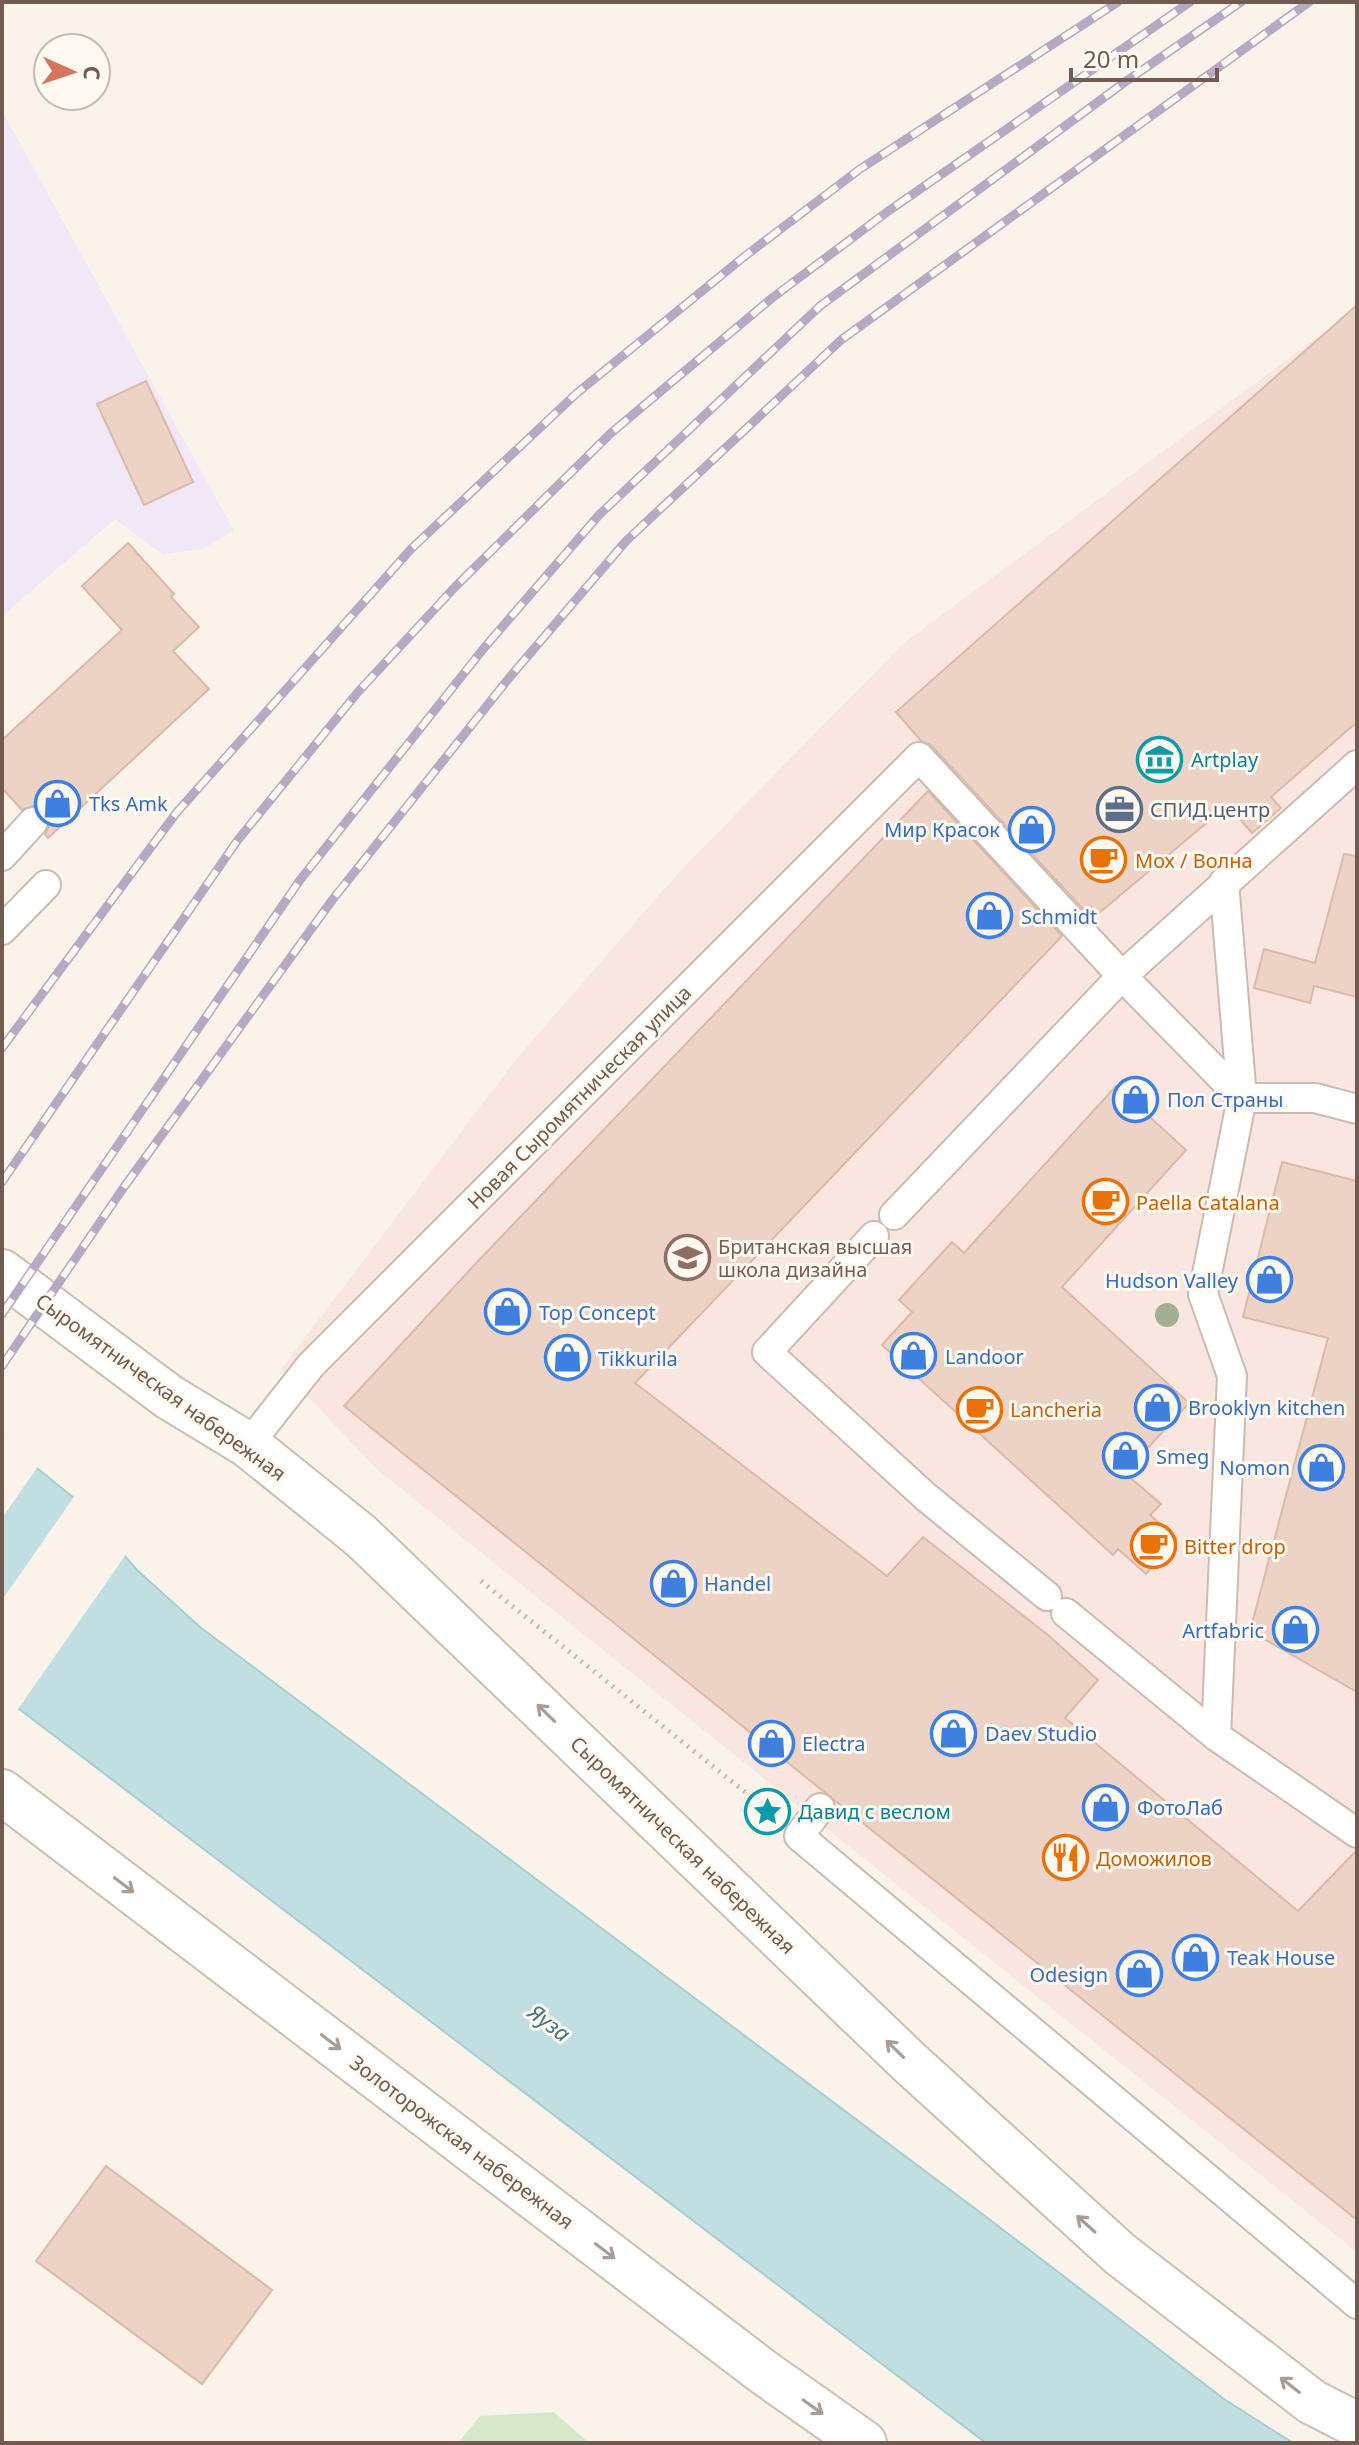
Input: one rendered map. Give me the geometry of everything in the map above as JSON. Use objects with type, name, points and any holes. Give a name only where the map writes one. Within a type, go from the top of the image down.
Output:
[{"type":"main road","name":"Сыромятническая набережная","points":[[2,1272],[169,1397],[248,1445],[361,1536],[909,2062],[1120,2254],[1312,2402],[1357,2425]]},
{"type":"main road","name":"Золоторожская набережная","points":[[2,1792],[762,2371],[864,2443]]},
{"type":"lane","name":"Новая Сыромятническая улица","points":[[248,1445],[311,1365],[919,757],[1122,976]]},
{"type":"lane","points":[[894,1215],[1122,976],[1357,765]]},
{"type":"lane","points":[[2,856],[33,822]]},
{"type":"lane","points":[[1216,1736],[1232,1376],[1203,1294],[1242,1098],[1224,882]]},
{"type":"lane","points":[[2,930],[46,885]]},
{"type":"lane","points":[[1122,976],[1242,1098],[1315,1098],[1357,1109]]},
{"type":"lane","points":[[874,1236],[767,1352],[926,1497],[1216,1736],[1357,1833]]},
{"type":"lane","points":[[820,1808],[799,1836],[1357,2304]]},
{"type":"shaded area","points":[[2,111],[234,531],[202,549],[163,554],[115,519],[2,616]]},
{"type":"shaded area","name":"Artplay","points":[[1357,308],[1357,2252],[379,1471],[281,1369],[518,1057],[681,870],[904,643]]},
{"type":"green space","points":[[554,2412],[589,2443],[458,2443],[480,2416]]},
{"type":"water","name":"Яуза","points":[[2,1440],[74,1498],[137,1570],[200,1627],[1224,2399],[1293,2443],[986,2443],[2,1696]]},
{"type":"pier","points":[[2,1436],[39,1465],[2,1518]]},
{"type":"pier","points":[[76,1494],[127,1553],[16,1712],[2,1701],[2,1600]]},
{"type":"building","points":[[1357,305],[1357,722],[1271,797],[1281,808],[1252,833],[1228,805],[1098,914],[1090,906],[1085,911],[931,745],[921,741],[896,712]]},
{"type":"building","points":[[146,381],[193,482],[144,505],[97,404]]},
{"type":"building","points":[[128,543],[199,627],[173,651],[209,689],[48,838],[45,834],[49,818],[45,810],[36,805],[22,810],[2,788],[2,740],[122,630],[82,586]]},
{"type":"building","points":[[928,791],[1062,936],[635,1383],[887,1576],[923,1537],[1048,1635],[1098,1680],[1065,1718],[1298,1911],[1357,1850],[1357,2220],[344,1406],[480,1259]]},
{"type":"building","points":[[1344,854],[1357,856],[1357,997],[1314,986],[1310,1003],[1254,988],[1264,949],[1315,963]]},
{"type":"building","points":[[1116,1086],[1186,1150],[1062,1287],[1189,1403],[1125,1473],[1161,1504],[1150,1515],[1177,1539],[1146,1574],[1118,1549],[1113,1555],[882,1345],[912,1312],[899,1300],[952,1242],[964,1253]]},
{"type":"building","points":[[1282,1162],[1357,1181],[1357,1692],[1250,1631],[1328,1338],[1243,1317]]},
{"type":"building","points":[[106,2166],[272,2290],[202,2384],[36,2261]]},
{"type":"railway","points":[[2,1048],[177,812],[411,549],[577,393],[745,256],[860,169],[1118,2]]},
{"type":"railway","points":[[2,1182],[237,841],[358,692],[455,587],[611,433],[772,298],[887,212],[1190,2]]},
{"type":"railway","points":[[2,1314],[300,880],[484,648],[599,515],[820,306],[1125,82],[1241,2]]},
{"type":"railway","points":[[2,1366],[124,1187],[333,899],[509,678],[626,541],[841,340],[1309,2]]},
{"type":"place","name":"Artplay","points":[[1160,759]]},
{"type":"place","name":"Tks Amk","points":[[58,803]]},
{"type":"place","name":"СПИД.центр","points":[[1119,809]]},
{"type":"place","name":"Мир Красок","points":[[1031,829]]},
{"type":"place","name":"Мох / Волна","points":[[1104,860]]},
{"type":"place","name":"Schmidt","points":[[990,916]]},
{"type":"place","name":"Пол Страны","points":[[1136,1099]]},
{"type":"place","name":"Paella Catalana","points":[[1105,1202]]},
{"type":"place","name":"Британская высшая школа дизайна","points":[[687,1258]]},
{"type":"place","name":"Hudson Valley","points":[[1269,1280]]},
{"type":"place","name":"Top Concept","points":[[508,1312]]},
{"type":"place","name":"Landoor","points":[[914,1356]]},
{"type":"place","name":"Tikkurila","points":[[567,1358]]},
{"type":"place","name":"Brooklyn kitchen","points":[[1157,1407]]},
{"type":"place","name":"Lancheria","points":[[979,1409]]},
{"type":"place","name":"Smeg","points":[[1125,1456]]},
{"type":"place","name":"Nomon","points":[[1321,1467]]},
{"type":"place","name":"Bitter drop","points":[[1153,1546]]},
{"type":"place","name":"Handel","points":[[673,1583]]},
{"type":"place","name":"Artfabric","points":[[1295,1630]]},
{"type":"place","name":"Daev Studio","points":[[954,1733]]},
{"type":"place","name":"Electra","points":[[771,1743]]},
{"type":"place","name":"ФотоЛаб","points":[[1106,1807]]},
{"type":"place","name":"Давид с веслом","points":[[767,1811]]},
{"type":"place","name":"Доможилов","points":[[1065,1858]]},
{"type":"place","name":"Teak House","points":[[1196,1957]]},
{"type":"place","name":"Odesign","points":[[1139,1974]]}]
